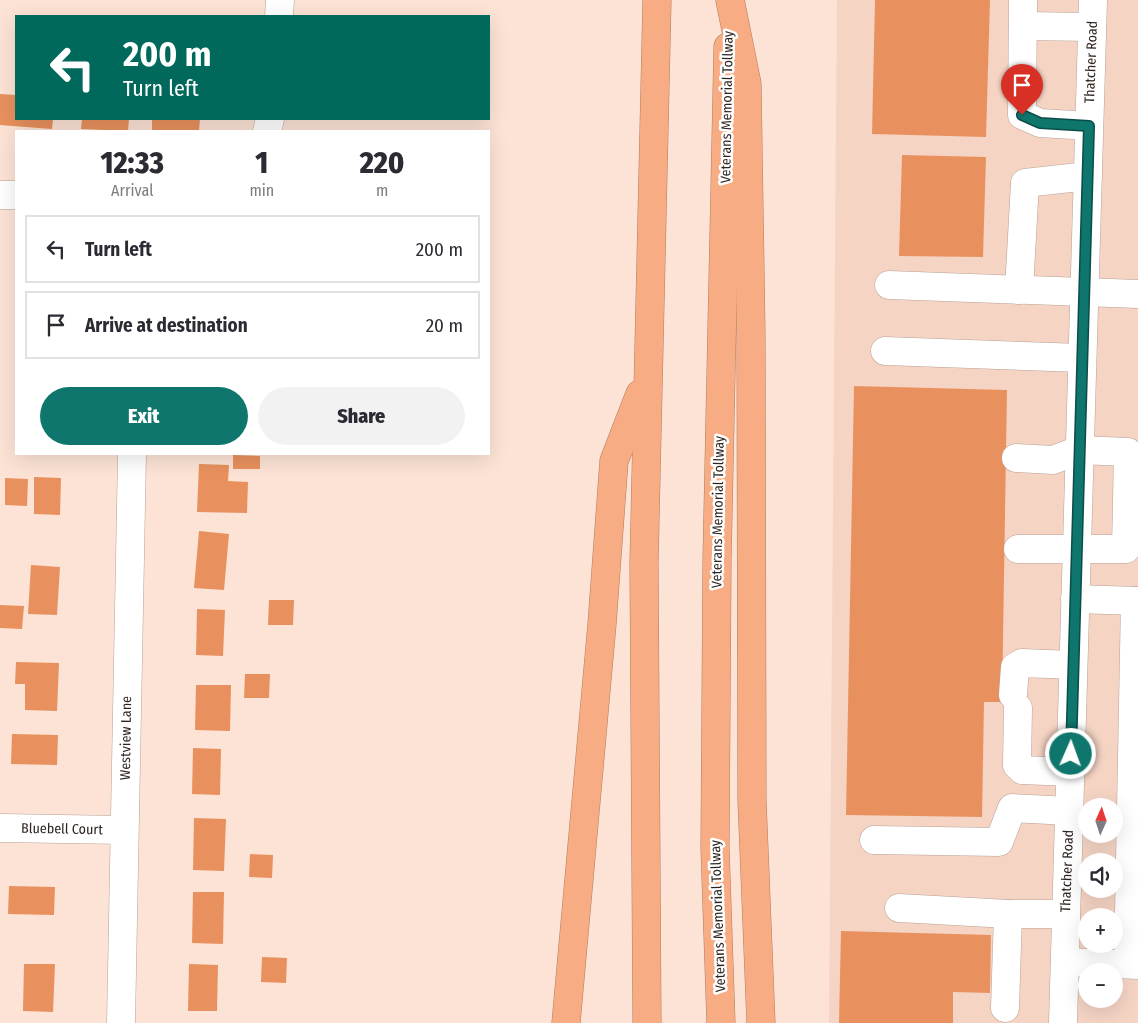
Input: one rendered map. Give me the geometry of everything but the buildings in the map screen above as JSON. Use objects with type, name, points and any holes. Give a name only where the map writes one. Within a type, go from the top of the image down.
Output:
[{"type":"highway","points":[[647,1023],[644,573],[657,0]]},
{"type":"highway","points":[[729,0],[747,84],[751,334],[752,800],[761,1023]]},
{"type":"highway","name":"Veterans Memorial Tollway","points":[[721,1023],[715,848],[717,560],[729,0]]},
{"type":"highway","points":[[566,1023],[602,624],[614,461],[647,376]]},
{"type":"street","points":[[279,15],[280,0]]},
{"type":"street","name":"Thatcher Road","points":[[1063,1023],[1092,0]]},
{"type":"street","points":[[1089,126],[1040,123],[1022,115],[1023,13],[1092,28]]},
{"type":"street","points":[[1019,290],[1025,183],[1088,176]]},
{"type":"street","points":[[0,195],[15,195]]},
{"type":"street","points":[[890,285],[1138,294]]},
{"type":"street","points":[[885,351],[1082,358]]},
{"type":"street","points":[[1016,458],[1053,460],[1080,450],[1128,452],[1132,553],[1077,548],[1018,549]]},
{"type":"street","name":"Westview Lane","points":[[121,1023],[132,455]]},
{"type":"street","points":[[1065,962],[1133,964],[1137,601],[1075,599]]},
{"type":"street","points":[[1070,772],[1022,770],[1017,765],[1014,667],[1022,662],[1073,665]]},
{"type":"street","points":[[874,840],[999,842],[1012,808],[1069,811]]},
{"type":"street","name":"Bluebell Court","points":[[0,828],[124,830]]},
{"type":"street","points":[[900,908],[1008,914],[1066,914]]},
{"type":"street","points":[[1005,1008],[1008,914]]},
{"type":"shaded area","points":[[837,0],[1138,0],[1138,1023],[829,1023]]},
{"type":"route","points":[[1022,115],[1040,123],[1089,126],[1071,754]]}]
